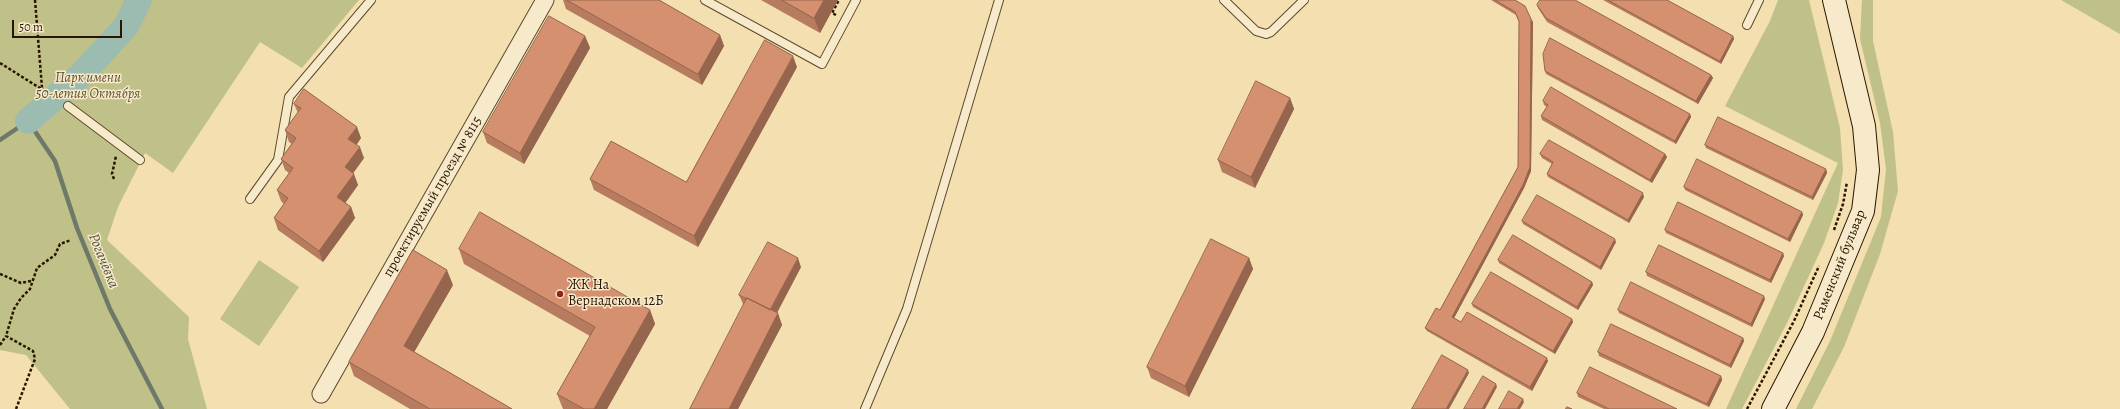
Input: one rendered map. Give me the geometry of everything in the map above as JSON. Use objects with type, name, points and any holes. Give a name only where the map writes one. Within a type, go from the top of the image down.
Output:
[{"type":"street","name":"проектируемый проезд № 8115","points":[[321,394],[545,0]]},
{"type":"street","name":"Раменский бульвар","points":[[1773,409],[1813,332],[1863,211],[1868,170],[1864,126],[1834,0]]},
{"type":"street","name":"Раменский бульвар","points":[[1843,42],[1844,0]]},
{"type":"lane","points":[[250,200],[278,160],[289,97],[371,0]]},
{"type":"lane","points":[[705,0],[822,64],[856,0]]},
{"type":"lane","points":[[865,409],[907,308],[999,0]]},
{"type":"lane","points":[[1224,0],[1256,31],[1266,34],[1271,32],[1304,0]]},
{"type":"lane","points":[[1747,25],[1759,0]]},
{"type":"lane","points":[[68,106],[140,160]]},
{"type":"path","points":[[35,0],[42,88]]},
{"type":"path","points":[[834,14],[832,13],[839,0]]},
{"type":"path","points":[[0,63],[42,88],[68,106]]},
{"type":"path","points":[[114,179],[112,174],[120,145]]},
{"type":"path","points":[[1832,235],[1843,204],[1848,176]]},
{"type":"path","points":[[0,345],[6,336],[14,309],[20,298],[30,289],[31,281],[37,268],[55,254],[60,244],[71,240]]},
{"type":"path","points":[[1747,409],[1794,321],[1820,263]]},
{"type":"path","points":[[0,274],[20,283],[31,281]]},
{"type":"path","points":[[6,336],[33,351],[35,359],[16,409]]},
{"type":"green space","name":"Парк имени 50-летия Октября","points":[[0,0],[359,0],[302,68],[260,42],[173,173],[145,153],[118,207],[107,240],[189,317],[188,339],[207,409],[70,409],[26,355],[0,350]]},
{"type":"green space","points":[[1778,0],[1809,0],[1840,128],[1843,170],[1838,203],[1824,243],[1788,321],[1742,409],[1726,409],[1838,163],[1725,106],[1770,21]]},
{"type":"green space","points":[[1862,0],[1873,0],[1873,41],[1893,132],[1898,191],[1880,254],[1844,347],[1812,409],[1796,409],[1830,341],[1881,217],[1886,169],[1880,123],[1860,39]]},
{"type":"green space","points":[[2061,0],[2120,0],[2120,34]]},
{"type":"green space","points":[[259,260],[299,287],[259,346],[220,319]]},
{"type":"building","points":[[567,0],[659,0],[720,35],[698,74]]},
{"type":"building","points":[[782,0],[824,0],[814,18]]},
{"type":"building","points":[[1495,0],[1515,0],[1525,6],[1531,19],[1530,167],[1523,185],[1452,317],[1461,322],[1467,312],[1547,358],[1530,387],[1425,328],[1436,308],[1440,310],[1518,167],[1519,21],[1515,12]]},
{"type":"building","points":[[1540,0],[1575,0],[1711,75],[1696,101],[1546,18],[1537,5]]},
{"type":"building","points":[[1608,0],[1667,0],[1733,36],[1720,61]]},
{"type":"building","points":[[549,16],[585,36],[520,153],[483,132]]},
{"type":"building","points":[[1550,38],[1690,114],[1675,141],[1545,71],[1543,54]]},
{"type":"building","points":[[765,40],[793,56],[694,236],[590,179],[611,141],[686,182]]},
{"type":"building","points":[[1256,81],[1290,98],[1251,177],[1218,160]]},
{"type":"building","points":[[1551,87],[1665,154],[1650,180],[1541,116],[1548,105],[1543,101]]},
{"type":"building","points":[[304,89],[357,127],[348,139],[360,147],[345,167],[354,174],[337,197],[351,207],[319,251],[274,218],[288,198],[277,190],[293,168],[281,159],[296,138],[285,130],[301,108],[294,104]]},
{"type":"building","points":[[1718,117],[1826,169],[1812,197],[1705,145]]},
{"type":"building","points":[[1549,140],[1643,193],[1628,220],[1547,174],[1553,162],[1540,154]]},
{"type":"building","points":[[1697,159],[1802,212],[1788,239],[1684,187]]},
{"type":"building","points":[[1537,195],[1615,239],[1600,267],[1522,221]]},
{"type":"building","points":[[1678,202],[1783,253],[1770,280],[1665,230]]},
{"type":"building","name":"ЖК На Вернадском 12Б","points":[[480,212],[650,310],[594,409],[584,409],[557,394],[595,327],[459,249]]},
{"type":"building","points":[[1513,235],[1592,282],[1577,307],[1498,260]]},
{"type":"building","points":[[1211,239],[1249,258],[1185,386],[1147,367]]},
{"type":"building","points":[[768,242],[798,258],[770,310],[739,295]]},
{"type":"building","points":[[1659,245],[1764,296],[1751,324],[1646,272]]},
{"type":"building","points":[[413,250],[447,270],[404,346],[512,409],[430,409],[349,362]]},
{"type":"building","points":[[1491,272],[1572,319],[1553,351],[1472,304]]},
{"type":"building","points":[[1631,282],[1743,338],[1730,365],[1618,310]]},
{"type":"building","points":[[747,298],[778,313],[729,409],[690,409]]},
{"type":"building","points":[[1611,324],[1721,376],[1707,404],[1598,352]]},
{"type":"building","points":[[1442,355],[1468,370],[1446,409],[1412,409]]},
{"type":"building","points":[[1590,367],[1677,409],[1609,409],[1577,393]]},
{"type":"building","points":[[1483,376],[1496,384],[1482,409],[1464,409]]},
{"type":"building","points":[[1509,391],[1523,399],[1517,409],[1499,409]]},
{"type":"waterway","points":[[28,121],[82,74],[126,26],[139,0]]},
{"type":"waterway","name":"Рогачёвка","points":[[0,140],[28,121],[55,161],[77,228],[110,309],[162,409]]},
{"type":"place","name":"ЖК На Вернадском 12Б","points":[[560,294]]}]
